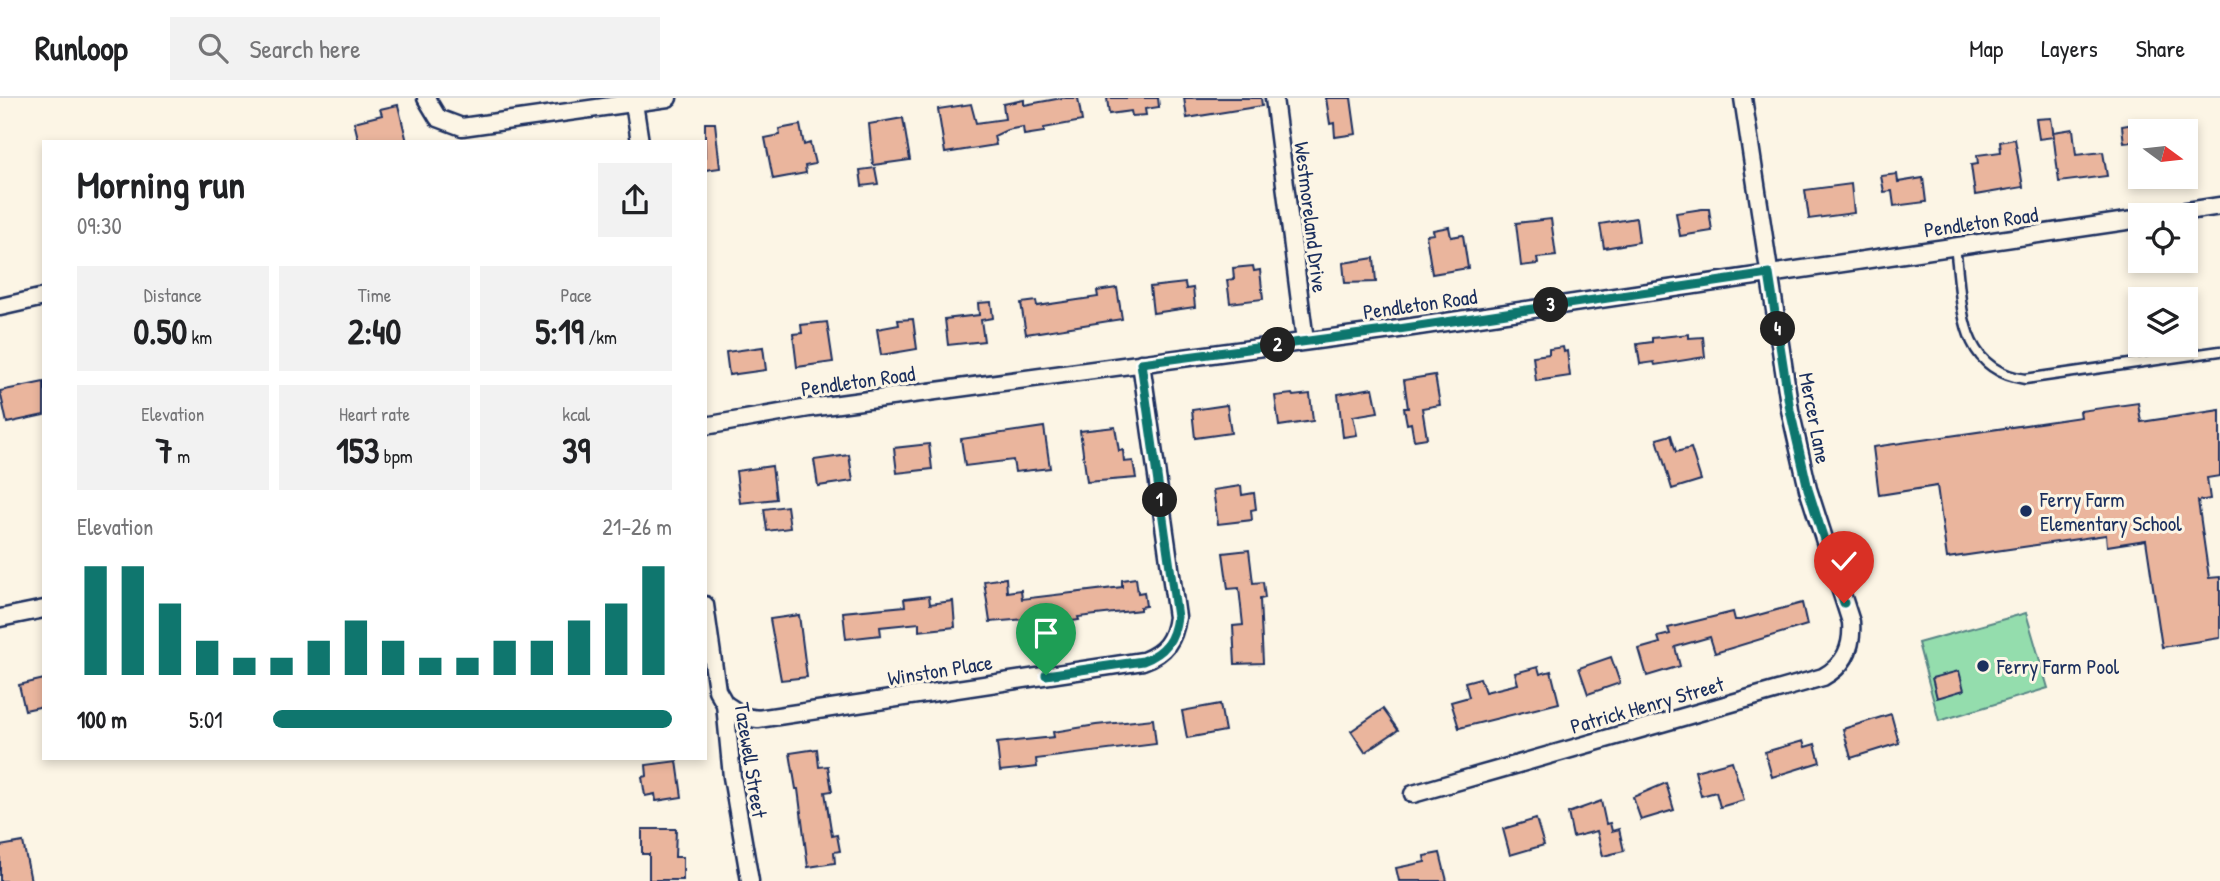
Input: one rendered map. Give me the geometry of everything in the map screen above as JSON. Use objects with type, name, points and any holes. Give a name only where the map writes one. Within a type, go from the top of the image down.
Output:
[{"type":"street","points":[[428,101],[438,118],[461,127],[668,98]]},
{"type":"street","name":"Westmoreland Drive","points":[[1275,98],[1305,341]]},
{"type":"street","name":"Mercer Lane","points":[[1743,98],[1790,410],[1805,476],[1849,616]]},
{"type":"street","points":[[634,103],[640,140]]},
{"type":"street","points":[[2198,209],[2220,206]]},
{"type":"street","name":"Pendleton Road","points":[[707,426],[809,408],[1305,341],[2128,221]]},
{"type":"street","points":[[0,307],[42,297]]},
{"type":"street","name":"Winston Place","points":[[725,704],[745,717],[758,719],[1143,661],[1166,648],[1175,634],[1177,617],[1141,363]]},
{"type":"street","points":[[0,618],[42,609]]},
{"type":"street","name":"Patrick Henry Street","points":[[1413,794],[1823,677],[1841,663],[1849,651],[1852,636],[1849,616]]},
{"type":"street","name":"Tazewell Street","points":[[707,619],[717,690],[725,704],[732,777],[750,881]]},
{"type":"lane","points":[[1955,247],[1968,336],[1984,363],[2009,377],[2025,379],[2220,351]]},
{"type":"green space","name":"Ferry Farm Pool","points":[[2026,613],[2048,688],[1939,721],[1918,643]]},
{"type":"building","points":[[1078,98],[1082,121],[1044,128],[1044,132],[1024,135],[1023,127],[1007,130],[994,136],[996,145],[945,153],[938,109],[971,104],[976,123],[1005,119],[1003,104],[1024,100],[1024,105]]},
{"type":"building","points":[[1107,98],[1158,98],[1159,107],[1145,109],[1146,115],[1132,116],[1131,111],[1109,114]]},
{"type":"building","points":[[1184,98],[1261,98],[1262,106],[1187,118]]},
{"type":"building","points":[[1326,98],[1351,98],[1356,134],[1335,137],[1334,123],[1330,124]]},
{"type":"building","points":[[398,105],[407,140],[358,140],[354,122],[382,115],[380,109]]},
{"type":"building","points":[[903,118],[910,160],[873,165],[869,124]]},
{"type":"building","points":[[2051,118],[2054,137],[2039,139],[2036,119]]},
{"type":"building","points":[[705,123],[715,123],[720,168],[707,170]]},
{"type":"building","points":[[800,125],[804,145],[810,143],[815,164],[805,166],[806,173],[773,179],[765,138],[780,135],[779,129]]},
{"type":"building","points":[[2128,125],[2128,142],[2124,143],[2122,126]]},
{"type":"building","points":[[2073,129],[2076,155],[2103,152],[2107,176],[2059,182],[2053,132]]},
{"type":"building","points":[[2015,139],[2023,187],[1975,195],[1971,165],[1978,164],[1977,155],[2001,152],[2000,142]]},
{"type":"building","points":[[875,168],[878,184],[862,186],[860,170]]},
{"type":"building","points":[[1897,174],[1898,182],[1923,178],[1926,202],[1894,206],[1892,191],[1884,192],[1881,176]]},
{"type":"building","points":[[1851,184],[1854,213],[1809,219],[1805,190]]},
{"type":"building","points":[[1709,209],[1712,231],[1680,236],[1676,213]]},
{"type":"building","points":[[1636,218],[1639,242],[1604,248],[1600,224]]},
{"type":"building","points":[[1551,219],[1556,256],[1537,258],[1538,264],[1521,266],[1516,223]]},
{"type":"building","points":[[1449,227],[1451,237],[1463,235],[1468,268],[1432,274],[1426,235],[1434,234],[1433,230]]},
{"type":"building","points":[[1374,258],[1376,282],[1345,283],[1343,263]]},
{"type":"building","points":[[1253,266],[1254,271],[1260,270],[1263,299],[1230,303],[1227,280],[1234,279],[1233,268]]},
{"type":"building","points":[[1185,283],[1186,289],[1193,288],[1195,307],[1153,313],[1150,287]]},
{"type":"building","points":[[1117,288],[1122,319],[1026,334],[1021,303],[1036,301],[1037,306],[1098,297],[1097,291]]},
{"type":"building","points":[[991,302],[993,318],[981,320],[984,341],[948,345],[945,319],[979,315],[978,303]]},
{"type":"building","points":[[913,319],[917,349],[881,355],[877,329],[899,325],[898,320]]},
{"type":"building","points":[[827,322],[833,362],[797,367],[793,334],[802,333],[801,325]]},
{"type":"building","points":[[1689,334],[1689,338],[1703,337],[1705,357],[1655,365],[1654,362],[1640,364],[1637,344],[1652,342],[1652,338]]},
{"type":"building","points":[[763,347],[766,370],[729,375],[726,352]]},
{"type":"building","points":[[1563,347],[1564,352],[1567,351],[1570,376],[1536,381],[1533,356],[1549,354],[1549,349]]},
{"type":"building","points":[[1435,375],[1440,405],[1422,408],[1427,438],[1414,440],[1411,423],[1407,424],[1404,408],[1408,408],[1404,380]]},
{"type":"building","points":[[42,382],[42,415],[7,423],[0,391]]},
{"type":"building","points":[[1373,388],[1378,412],[1353,416],[1357,435],[1343,437],[1338,394]]},
{"type":"building","points":[[1310,394],[1313,421],[1279,426],[1275,396]]},
{"type":"building","points":[[2138,403],[2141,422],[2220,410],[2220,476],[2207,478],[2210,499],[2198,501],[2209,578],[2220,577],[2220,638],[2162,647],[2146,540],[2107,546],[2106,535],[1947,558],[1937,486],[1879,495],[1873,447],[2081,417],[2080,411]]},
{"type":"building","points":[[1227,405],[1231,433],[1195,438],[1192,410]]},
{"type":"building","points":[[1044,427],[1050,468],[1015,472],[1013,460],[965,466],[961,439]]},
{"type":"building","points":[[1115,427],[1119,451],[1123,450],[1124,462],[1133,461],[1136,478],[1087,482],[1080,431]]},
{"type":"building","points":[[1671,435],[1676,452],[1691,448],[1701,480],[1672,489],[1657,439]]},
{"type":"building","points":[[929,444],[932,469],[897,473],[894,448]]},
{"type":"building","points":[[849,455],[853,481],[818,486],[814,460]]},
{"type":"building","points":[[772,466],[776,499],[740,503],[736,471]]},
{"type":"building","points":[[1241,486],[1242,495],[1254,493],[1256,509],[1251,510],[1252,520],[1218,524],[1213,490]]},
{"type":"building","points":[[787,506],[790,528],[767,531],[764,509]]},
{"type":"building","points":[[1249,550],[1253,583],[1263,582],[1265,598],[1260,599],[1263,663],[1235,664],[1233,626],[1243,625],[1239,588],[1228,589],[1223,553]]},
{"type":"building","points":[[1006,578],[1007,592],[1021,590],[1022,599],[1122,587],[1122,580],[1136,578],[1138,593],[1144,592],[1146,606],[1140,607],[1140,610],[1078,617],[1079,620],[1058,623],[1039,623],[1038,618],[990,622],[984,581]]},
{"type":"building","points":[[929,596],[930,604],[953,601],[955,627],[919,631],[919,623],[880,627],[881,635],[846,639],[843,612],[905,606],[904,599]]},
{"type":"building","points":[[1802,603],[1807,625],[1715,653],[1710,637],[1675,647],[1680,666],[1647,676],[1639,649],[1660,643],[1658,637],[1670,634],[1668,628],[1733,612],[1735,620],[1740,620]]},
{"type":"building","points":[[799,615],[807,677],[781,680],[770,619]]},
{"type":"building","points":[[1611,657],[1620,683],[1588,694],[1579,668]]},
{"type":"building","points":[[1538,667],[1540,674],[1551,671],[1559,703],[1459,728],[1451,702],[1469,697],[1465,682],[1480,678],[1485,692],[1518,684],[1515,673]]},
{"type":"building","points":[[1959,671],[1964,690],[1937,698],[1932,678]]},
{"type":"building","points":[[42,679],[42,706],[25,710],[19,685]]},
{"type":"building","points":[[1220,704],[1225,731],[1187,738],[1182,711]]},
{"type":"building","points":[[1383,709],[1398,730],[1365,752],[1351,731]]},
{"type":"building","points":[[1891,714],[1899,743],[1851,758],[1843,729]]},
{"type":"building","points":[[1153,719],[1156,744],[1036,759],[1037,767],[1000,771],[997,743],[1054,737],[1053,732],[1096,725]]},
{"type":"building","points":[[1803,741],[1805,747],[1815,744],[1820,762],[1772,777],[1765,752]]},
{"type":"building","points":[[817,749],[819,767],[828,766],[832,791],[825,792],[832,836],[837,835],[840,851],[834,852],[835,863],[808,867],[798,789],[790,753]]},
{"type":"building","points":[[677,761],[682,797],[656,801],[655,794],[645,796],[642,777],[647,776],[646,765]]},
{"type":"building","points":[[1732,761],[1744,800],[1720,807],[1716,792],[1701,796],[1695,771]]},
{"type":"building","points":[[1666,783],[1674,810],[1641,820],[1633,797]]},
{"type":"building","points":[[1601,801],[1606,824],[1610,823],[1612,831],[1619,829],[1624,851],[1603,856],[1597,831],[1573,837],[1568,813]]},
{"type":"building","points":[[1536,819],[1544,845],[1510,855],[1503,829]]},
{"type":"building","points":[[642,829],[676,829],[675,857],[683,857],[683,880],[649,880],[649,854],[642,854]]},
{"type":"building","points":[[23,842],[31,881],[0,881],[0,846]]},
{"type":"building","points":[[1440,853],[1447,881],[1399,881],[1396,868],[1425,862],[1424,856]]},
{"type":"place","name":"Ferry Farm Elementary School","points":[[2026,511]]},
{"type":"place","name":"Ferry Farm Pool","points":[[1983,666]]},
{"type":"route","points":[[1046,675],[1143,661],[1166,648],[1175,634],[1177,617],[1141,363],[1392,330],[1613,295],[1769,274],[1790,410],[1808,489],[1844,603]]}]
